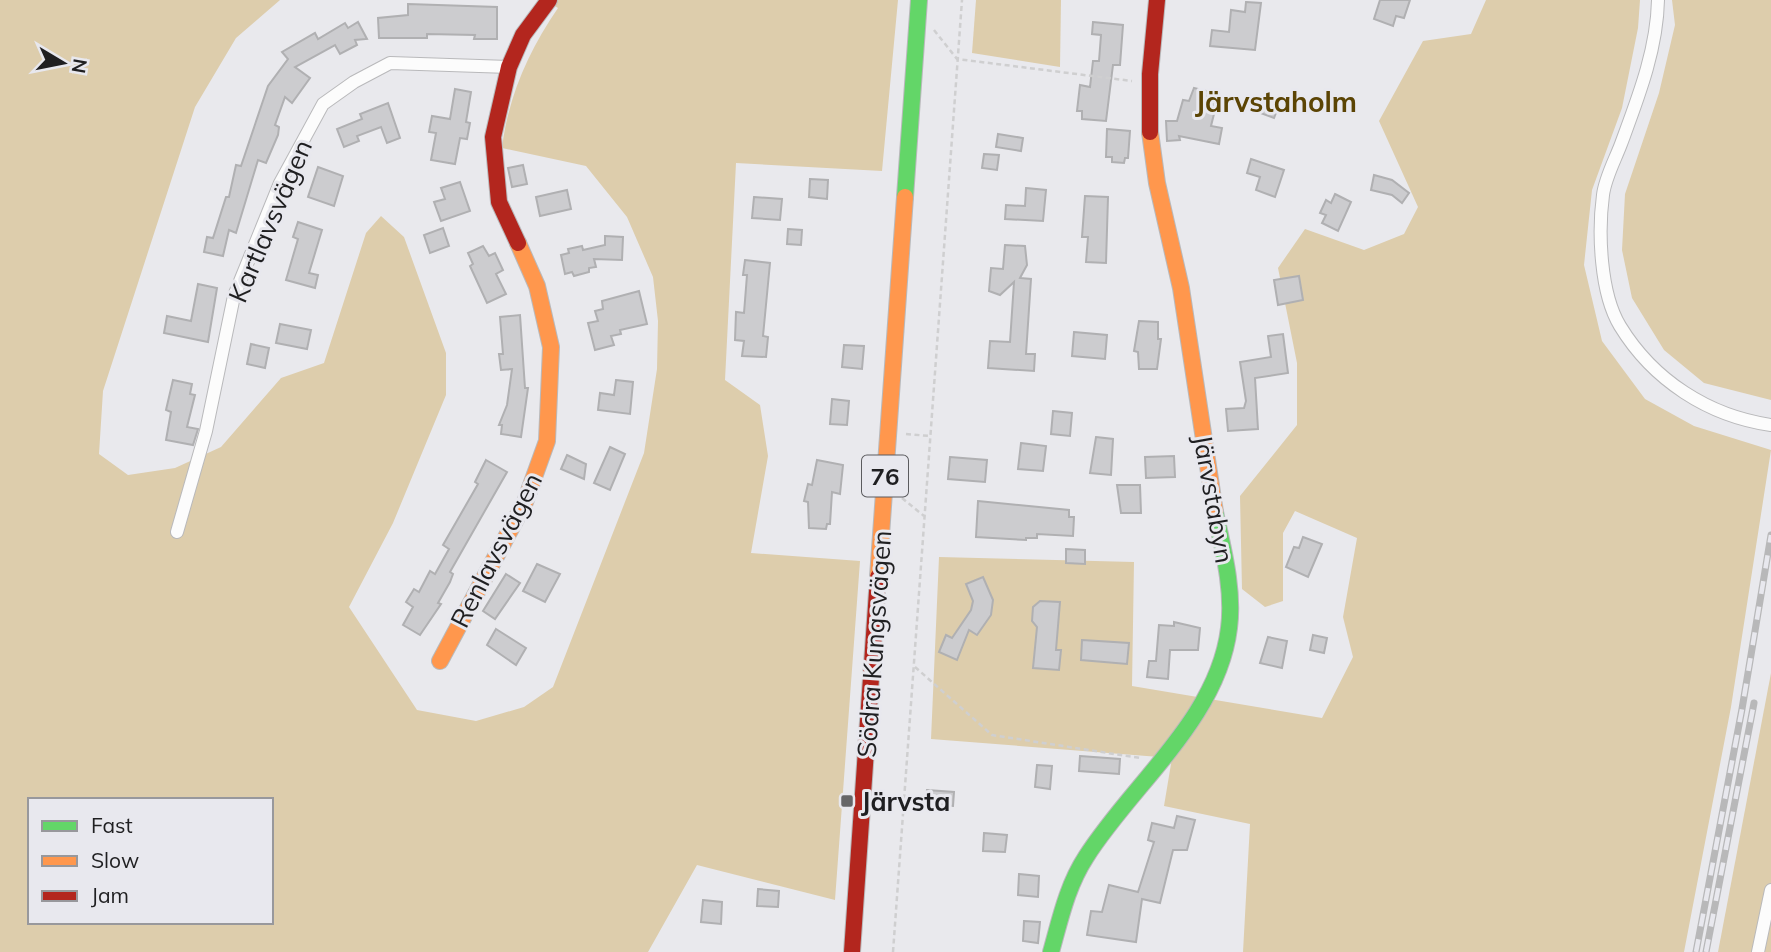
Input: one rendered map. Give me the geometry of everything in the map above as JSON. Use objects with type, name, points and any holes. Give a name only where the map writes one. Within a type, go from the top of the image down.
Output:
[{"type":"street","name":"Renlavsvägen","points":[[440,661],[525,502],[548,440],[551,347],[537,286],[499,202],[493,137],[509,67],[523,35],[549,0]]},
{"type":"street","name":"Järvstabyn","points":[[1051,952],[1064,901],[1085,859],[1157,760],[1190,720],[1219,675],[1229,628],[1226,563],[1207,471],[1181,287],[1151,149],[1150,83],[1157,0]]},
{"type":"street","points":[[1658,0],[1657,18],[1643,84],[1603,193],[1602,269],[1619,324],[1660,375],[1700,404],[1747,421],[1771,425]]},
{"type":"street","name":"Södra Kungsvägen","points":[[852,952],[919,5]]},
{"type":"street","name":"Kartlavsvägen","points":[[177,532],[206,431],[234,296],[280,183],[323,104],[354,82],[390,63],[509,67]]},
{"type":"street","points":[[1758,952],[1771,890]]},
{"type":"path","points":[[893,952],[962,0]]},
{"type":"path","points":[[919,5],[957,59],[1150,83]]},
{"type":"path","points":[[888,433],[930,436]]},
{"type":"path","points":[[885,485],[924,516]]},
{"type":"path","points":[[914,666],[992,735],[1157,760]]},
{"type":"shaded area","points":[[0,0],[280,0],[236,38],[195,107],[103,391],[99,454],[128,475],[175,468],[221,447],[281,378],[324,363],[366,233],[381,216],[404,237],[446,353],[446,395],[393,523],[349,607],[417,710],[476,721],[524,707],[553,687],[644,453],[657,369],[658,321],[653,277],[627,217],[586,166],[502,148],[509,111],[521,75],[558,8],[545,0],[898,0],[882,171],[736,163],[725,380],[760,405],[768,456],[751,553],[860,561],[835,900],[697,865],[648,952],[0,952]]},
{"type":"shaded area","points":[[976,0],[1061,0],[1060,67],[972,53]]},
{"type":"shaded area","points":[[1486,0],[1640,0],[1638,28],[1622,108],[1592,190],[1584,265],[1602,341],[1645,399],[1694,426],[1771,450],[1731,707],[1684,952],[1243,952],[1250,824],[1164,806],[1172,758],[931,739],[939,557],[1134,562],[1132,686],[1322,718],[1353,657],[1343,617],[1357,538],[1295,511],[1283,533],[1283,601],[1265,607],[1242,589],[1240,496],[1297,425],[1297,363],[1278,268],[1305,229],[1364,250],[1404,234],[1418,207],[1379,121],[1423,41],[1471,34]]},
{"type":"shaded area","points":[[1672,0],[1771,0],[1771,400],[1704,383],[1664,350],[1632,298],[1622,250],[1625,194],[1659,93],[1675,25]]},
{"type":"shaded area","points":[[1771,673],[1771,952],[1718,952]]},
{"type":"building","points":[[1380,0],[1410,0],[1404,18],[1396,16],[1393,26],[1374,19]]},
{"type":"building","points":[[1246,2],[1261,3],[1255,50],[1210,46],[1212,30],[1229,32],[1231,10],[1245,12]]},
{"type":"building","points":[[408,4],[497,7],[497,39],[474,39],[475,35],[427,34],[427,38],[379,38],[378,18],[408,15]]},
{"type":"building","points":[[358,22],[367,39],[355,40],[357,45],[340,54],[335,45],[295,67],[310,78],[292,103],[285,97],[275,125],[279,127],[278,135],[266,163],[258,160],[236,233],[229,230],[223,256],[204,252],[207,237],[213,238],[226,197],[229,197],[236,165],[241,166],[268,86],[288,59],[282,52],[315,33],[318,39],[345,23],[348,28]]},
{"type":"building","points":[[1093,22],[1123,25],[1120,65],[1113,65],[1106,121],[1082,119],[1082,111],[1077,111],[1080,85],[1090,87],[1093,61],[1099,61],[1101,35],[1092,34]]},
{"type":"building","points":[[1194,88],[1219,94],[1211,126],[1222,128],[1219,144],[1179,136],[1180,140],[1167,141],[1166,121],[1177,121],[1183,100],[1189,101]]},
{"type":"building","points":[[455,89],[471,92],[466,122],[470,123],[467,139],[460,138],[455,164],[431,160],[436,133],[429,132],[432,116],[450,119]]},
{"type":"building","points":[[1257,97],[1279,105],[1274,118],[1252,110]]},
{"type":"building","points":[[388,103],[400,138],[387,143],[381,127],[357,136],[359,141],[344,147],[337,129],[362,119],[360,114]]},
{"type":"building","points":[[1107,129],[1130,131],[1128,158],[1125,158],[1124,163],[1112,162],[1112,157],[1106,157]]},
{"type":"building","points":[[998,134],[1023,138],[1021,151],[996,147]]},
{"type":"building","points":[[984,154],[999,155],[997,170],[982,168]]},
{"type":"building","points":[[1251,159],[1284,170],[1275,197],[1256,190],[1260,177],[1247,173]]},
{"type":"building","points":[[523,165],[527,184],[512,187],[508,168]]},
{"type":"building","points":[[318,167],[343,176],[334,206],[308,197]]},
{"type":"building","points":[[1374,175],[1392,180],[1409,193],[1402,203],[1392,195],[1371,190]]},
{"type":"building","points":[[810,179],[828,180],[827,199],[809,197]]},
{"type":"building","points":[[460,182],[470,211],[441,221],[434,202],[445,199],[441,188]]},
{"type":"building","points":[[1026,188],[1046,190],[1043,221],[1005,219],[1006,205],[1025,206]]},
{"type":"building","points":[[567,190],[571,209],[540,216],[536,197]]},
{"type":"building","points":[[1335,194],[1351,202],[1338,231],[1322,223],[1326,215],[1320,213],[1326,200],[1331,203]]},
{"type":"building","points":[[1085,196],[1108,197],[1106,263],[1086,262],[1088,237],[1082,237]]},
{"type":"building","points":[[754,197],[782,199],[780,220],[752,218]]},
{"type":"building","points":[[298,222],[322,230],[309,273],[318,275],[315,288],[286,280],[298,239],[293,237]]},
{"type":"building","points":[[443,228],[449,246],[430,253],[424,235]]},
{"type":"building","points":[[788,229],[802,230],[801,245],[787,244]]},
{"type":"building","points":[[605,236],[623,237],[622,260],[594,259],[596,267],[589,268],[589,272],[574,276],[572,272],[565,274],[561,255],[569,253],[568,249],[582,246],[583,250],[605,245]]},
{"type":"building","points":[[1005,245],[1025,246],[1027,265],[1020,278],[1031,279],[1026,354],[1035,354],[1034,371],[988,368],[990,341],[1010,342],[1014,282],[1000,295],[989,291],[991,268],[1003,269]]},
{"type":"building","points":[[483,246],[489,256],[495,253],[503,270],[496,274],[506,294],[487,303],[470,266],[473,264],[468,253]]},
{"type":"building","points":[[745,260],[770,263],[763,336],[768,337],[766,357],[742,356],[744,341],[735,340],[736,312],[744,313],[747,275],[743,275]]},
{"type":"building","points":[[1299,276],[1303,300],[1278,305],[1274,280]]},
{"type":"building","points":[[198,284],[217,288],[208,342],[164,333],[167,316],[191,321]]},
{"type":"building","points":[[639,291],[647,324],[620,330],[621,334],[611,336],[614,345],[595,350],[588,323],[598,321],[595,311],[603,309],[602,301]]},
{"type":"building","points":[[520,315],[525,388],[528,388],[521,437],[501,434],[502,425],[499,425],[507,405],[512,369],[501,370],[499,354],[503,354],[500,317]]},
{"type":"building","points":[[1139,321],[1158,322],[1158,339],[1161,339],[1157,369],[1139,369],[1138,352],[1134,351]]},
{"type":"building","points":[[280,324],[311,330],[307,349],[276,343]]},
{"type":"building","points":[[1074,332],[1107,335],[1105,359],[1072,356]]},
{"type":"building","points":[[1283,334],[1288,373],[1255,378],[1258,429],[1228,431],[1226,409],[1244,408],[1246,401],[1240,362],[1271,357],[1268,336]]},
{"type":"building","points":[[251,344],[269,348],[265,368],[247,364]]},
{"type":"building","points":[[844,345],[864,346],[862,369],[842,367]]},
{"type":"building","points":[[173,380],[192,384],[190,394],[195,395],[187,427],[198,429],[193,445],[166,440],[171,412],[166,410]]},
{"type":"building","points":[[616,380],[633,382],[630,414],[598,410],[600,393],[614,395]]},
{"type":"building","points":[[832,399],[849,401],[847,425],[830,424]]},
{"type":"building","points":[[1053,411],[1072,413],[1070,436],[1051,434]]},
{"type":"building","points":[[1096,437],[1113,439],[1111,475],[1090,473]]},
{"type":"building","points":[[1021,443],[1046,446],[1043,471],[1018,469]]},
{"type":"building","points":[[610,447],[625,454],[610,490],[594,483]]},
{"type":"building","points":[[567,455],[586,464],[584,479],[561,469]]},
{"type":"building","points":[[1174,456],[1175,477],[1146,478],[1145,457]]},
{"type":"building","points":[[950,457],[987,460],[985,482],[948,479]]},
{"type":"building","points":[[486,460],[507,472],[450,572],[453,574],[438,603],[441,604],[420,635],[403,625],[413,607],[406,602],[414,589],[419,592],[430,571],[435,574],[449,549],[443,545],[478,484],[475,482]]},
{"type":"building","points":[[817,460],[843,465],[840,494],[832,492],[830,524],[827,524],[826,529],[809,528],[808,502],[804,501],[808,484],[812,485]]},
{"type":"building","points":[[1117,485],[1140,485],[1141,513],[1121,513]]},
{"type":"building","points":[[978,501],[1069,510],[1069,517],[1074,517],[1073,536],[1037,534],[1037,538],[1026,540],[976,537]]},
{"type":"building","points":[[1303,537],[1322,544],[1308,577],[1286,567],[1294,547],[1299,548]]},
{"type":"building","points":[[1066,549],[1085,550],[1085,564],[1066,563]]},
{"type":"building","points":[[537,564],[560,574],[545,602],[523,591]]},
{"type":"building","points":[[506,574],[520,583],[495,619],[483,611]]},
{"type":"building","points":[[983,577],[993,600],[991,615],[977,635],[969,630],[957,660],[939,652],[946,635],[952,638],[971,610],[973,601],[966,584]]},
{"type":"building","points":[[1040,601],[1060,602],[1056,650],[1061,650],[1059,670],[1033,668],[1037,627],[1032,621],[1033,607]]},
{"type":"building","points":[[1174,622],[1200,628],[1198,650],[1170,650],[1168,679],[1147,677],[1149,661],[1156,661],[1159,625],[1174,626]]},
{"type":"building","points":[[496,629],[526,648],[516,665],[487,645]]},
{"type":"building","points":[[1313,635],[1327,638],[1324,653],[1310,650]]},
{"type":"building","points":[[1268,637],[1287,641],[1282,668],[1260,663]]},
{"type":"building","points":[[1082,640],[1129,643],[1127,664],[1081,660]]},
{"type":"building","points":[[1080,756],[1120,759],[1119,774],[1079,771]]},
{"type":"building","points":[[1037,765],[1052,766],[1050,789],[1035,787]]},
{"type":"building","points":[[927,790],[954,792],[953,806],[926,804]]},
{"type":"building","points":[[1177,816],[1195,820],[1187,850],[1173,850],[1160,903],[1142,899],[1136,942],[1087,935],[1091,911],[1102,912],[1109,885],[1138,892],[1154,842],[1148,840],[1152,823],[1174,828]]},
{"type":"building","points":[[984,833],[1007,835],[1005,852],[983,851]]},
{"type":"building","points":[[1019,874],[1039,876],[1038,897],[1018,895]]},
{"type":"building","points":[[758,889],[779,891],[778,907],[757,906]]},
{"type":"building","points":[[703,900],[722,902],[721,924],[701,922]]},
{"type":"building","points":[[1024,921],[1040,922],[1038,943],[1023,941]]},
{"type":"railway","points":[[1696,952],[1742,709],[1771,535]]},
{"type":"railway","points":[[1706,952],[1754,703]]},
{"type":"traffic: fast","points":[[905,197],[919,0]]},
{"type":"traffic: fast","points":[[1051,952],[1065,903],[1079,868],[1105,830],[1191,721],[1222,661],[1229,628],[1230,599],[1215,512]]},
{"type":"traffic: slow","points":[[1150,132],[1157,183],[1181,288],[1215,512]]},
{"type":"traffic: slow","points":[[878,577],[905,197]]},
{"type":"traffic: slow","points":[[440,661],[525,502],[547,441],[551,347],[537,286],[518,243]]},
{"type":"traffic: jam","points":[[518,243],[499,202],[493,137],[509,67],[523,35],[549,0]]},
{"type":"traffic: jam","points":[[1150,132],[1150,74],[1157,0]]},
{"type":"traffic: jam","points":[[852,952],[878,577]]},
{"type":"place","name":"Järvsta","points":[[847,801]]},
{"type":"district","name":"Järvstaholm","points":[[1276,101]]}]
